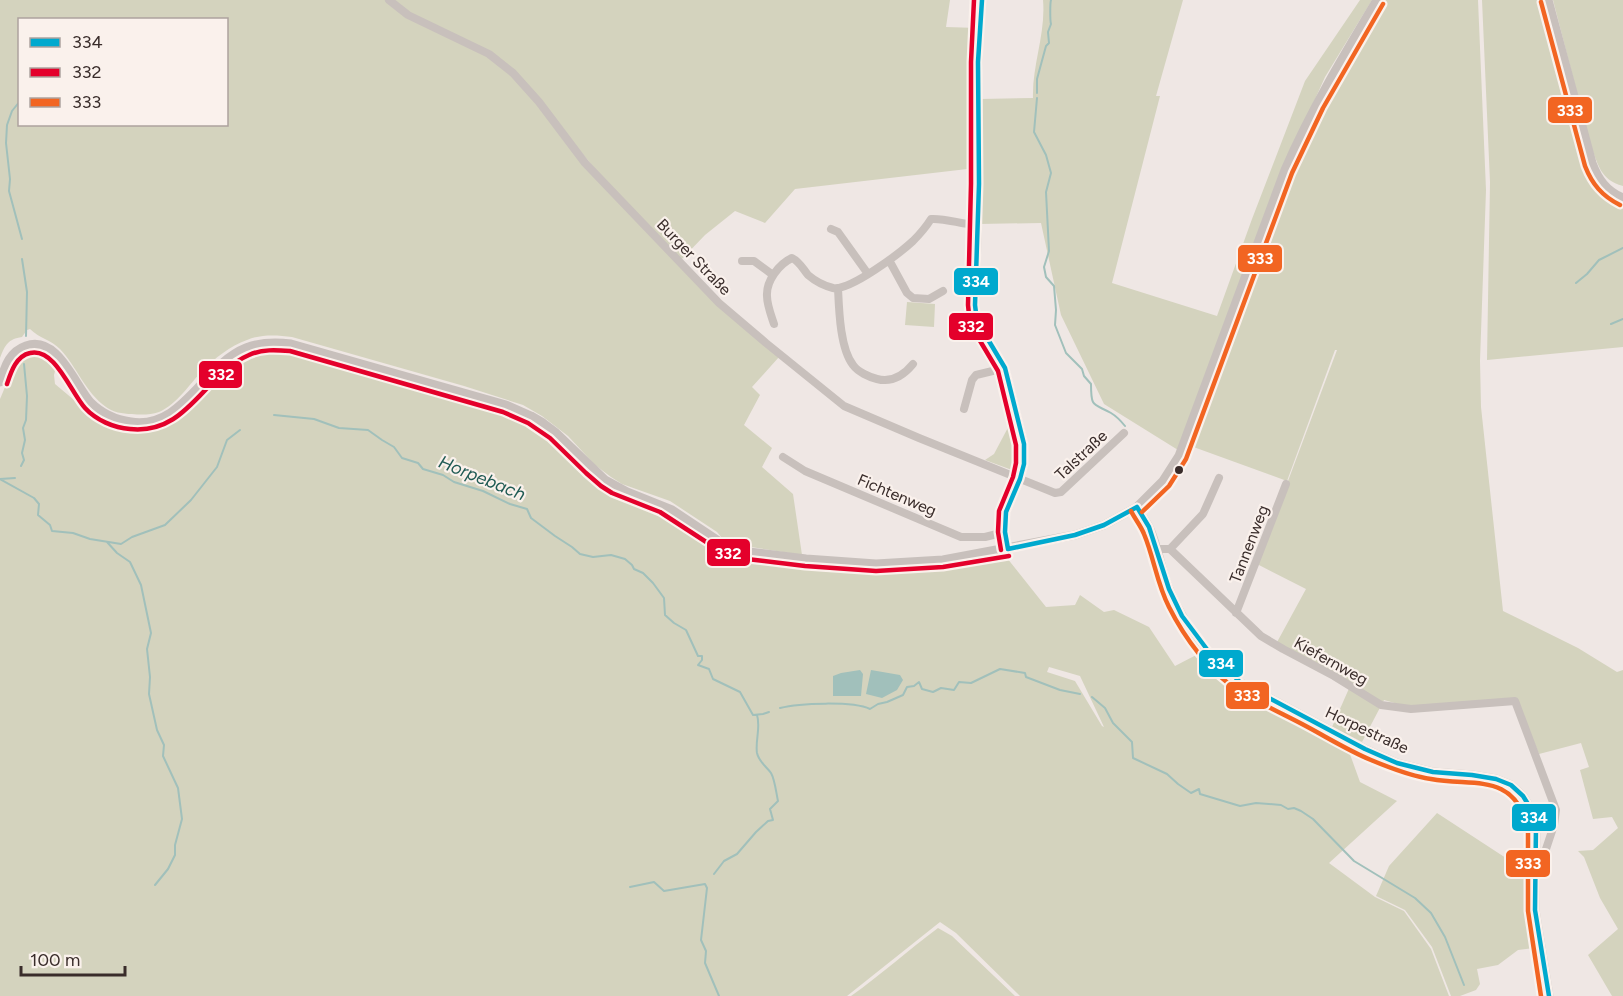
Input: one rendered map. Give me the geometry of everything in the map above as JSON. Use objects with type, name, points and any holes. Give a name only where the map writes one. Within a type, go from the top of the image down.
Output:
[{"type":"street","name":"Burger Straße","points":[[389,0],[408,15],[489,54],[513,73],[539,102],[592,171],[719,303],[844,406],[1020,479]]},
{"type":"street","points":[[982,0],[975,305],[977,321],[1005,368],[1024,444],[1025,459],[1020,479],[1006,512],[1005,532],[1008,549]]},
{"type":"street","points":[[0,382],[8,361],[16,351],[32,344],[44,346],[54,352],[90,401],[102,412],[123,421],[151,423],[175,409],[215,369],[236,353],[265,343],[291,344],[506,405],[525,413],[555,432],[605,480],[627,492],[672,510],[706,534],[734,548],[749,552],[876,564],[943,560],[1075,535],[1104,525],[1137,507],[1163,481],[1179,456],[1296,145],[1330,80],[1377,0]]},
{"type":"street","points":[[1548,0],[1592,163],[1597,176],[1607,189],[1623,198]]},
{"type":"street","points":[[1607,189],[1623,190]]},
{"type":"street","points":[[774,324],[766,296],[773,275],[792,258],[815,280],[838,288],[853,284],[889,260],[912,242],[931,219],[978,225]]},
{"type":"street","points":[[831,229],[838,232],[868,274]]},
{"type":"street","points":[[889,260],[907,293],[913,298],[929,298],[943,291]]},
{"type":"street","points":[[742,261],[754,261],[773,275]]},
{"type":"street","points":[[838,288],[843,338],[853,365],[879,380],[889,380],[907,372],[914,364]]},
{"type":"street","points":[[964,409],[972,380],[976,375],[1005,368]]},
{"type":"street","name":"Talstraße","points":[[1020,479],[1055,493],[1061,492],[1124,433]]},
{"type":"street","name":"Fichtenweg","points":[[783,457],[805,471],[961,537],[985,537],[1005,532]]},
{"type":"street","points":[[1157,549],[1170,549],[1203,514],[1219,478]]},
{"type":"street","name":"Tannenweg","points":[[1236,613],[1286,484]]},
{"type":"street","name":"Horpestraße","points":[[1137,507],[1149,527],[1169,589],[1190,629],[1212,657],[1241,683],[1365,749],[1397,763],[1432,772],[1496,779],[1511,786],[1523,796],[1531,808],[1536,824],[1535,910],[1549,996]]},
{"type":"street","name":"Kiefernweg","points":[[1170,549],[1261,636],[1381,705],[1412,709],[1515,701],[1556,810],[1554,825]]},
{"type":"street","points":[[1536,824],[1554,825],[1544,855],[1536,862]]},
{"type":"green space","points":[[0,0],[385,0],[485,54],[523,86],[586,167],[779,357],[752,387],[760,395],[744,425],[772,448],[762,467],[793,494],[802,555],[751,547],[722,538],[717,532],[670,501],[622,484],[611,477],[595,465],[568,436],[523,405],[292,337],[275,335],[258,337],[235,346],[207,366],[165,409],[146,415],[121,413],[106,407],[92,394],[60,349],[30,329],[22,337],[8,343],[0,358]]},
{"type":"green space","points":[[392,0],[950,0],[946,27],[978,28],[973,100],[976,168],[795,189],[765,223],[735,211],[705,235],[681,260],[600,175],[512,68],[409,14]]},
{"type":"green space","points":[[1043,0],[1183,0],[1156,96],[1160,96],[1112,283],[1217,316],[1305,81],[1360,0],[1372,0],[1325,77],[1294,146],[1178,450],[1104,404],[1061,315],[1041,223],[979,224],[981,99],[1033,98],[1043,25]]},
{"type":"green space","points":[[1383,0],[1478,0],[1486,190],[1480,361],[1481,407],[1503,611],[1578,648],[1617,672],[1623,670],[1623,996],[1612,996],[1588,955],[1618,929],[1600,898],[1584,857],[1578,851],[1593,850],[1618,828],[1612,817],[1593,819],[1580,770],[1589,767],[1581,743],[1539,754],[1516,698],[1412,708],[1384,700],[1362,742],[1332,727],[1351,684],[1276,644],[1306,589],[1257,564],[1337,350],[1335,350],[1287,481],[1188,445],[1212,374],[1300,153],[1335,82]]},
{"type":"green space","points":[[1482,0],[1544,0],[1589,168],[1603,189],[1623,204],[1623,347],[1487,360],[1490,182]]},
{"type":"green space","points":[[1553,0],[1623,0],[1623,186],[1609,180],[1595,158]]},
{"type":"green space","points":[[907,302],[935,304],[934,327],[905,325]]},
{"type":"green space","points":[[277,349],[300,352],[482,403],[531,423],[552,436],[591,475],[608,488],[664,513],[715,546],[748,556],[807,564],[878,569],[943,566],[1003,553],[1046,607],[1075,605],[1080,595],[1104,612],[1114,610],[1149,627],[1175,666],[1202,652],[1238,688],[1348,741],[1347,746],[1360,782],[1397,801],[1329,863],[1375,897],[1404,911],[1431,949],[1449,996],[1020,996],[956,933],[940,922],[847,996],[0,996],[0,399],[8,379],[19,359],[32,353],[43,355],[56,367],[55,384],[105,426],[112,422],[148,431],[158,429],[175,420],[222,372],[235,362],[259,351]],"holes":[[[1049,667],[1080,676],[1104,727],[1075,681],[1047,672]]]},
{"type":"green space","points":[[1012,420],[1019,454],[1018,468],[1012,470],[985,460],[994,454]]},
{"type":"green space","points":[[1437,813],[1509,860],[1532,862],[1530,896],[1537,945],[1534,948],[1518,950],[1498,965],[1477,969],[1480,984],[1476,990],[1460,996],[1451,996],[1432,947],[1405,910],[1376,896],[1389,866]]},
{"type":"green space","points":[[938,928],[952,936],[1015,996],[851,996],[873,980]]},
{"type":"water","points":[[860,670],[863,674],[861,696],[833,696],[833,676]]},
{"type":"water","points":[[871,670],[900,675],[903,680],[897,690],[882,698],[866,694]]},
{"type":"waterway","points":[[1037,93],[1037,79],[1046,46],[1049,43],[1051,0]]},
{"type":"waterway","points":[[1037,98],[1034,132],[1046,155],[1051,173],[1046,192],[1049,251],[1044,267],[1046,277],[1054,286],[1055,325],[1066,353],[1082,369],[1084,376],[1091,384],[1094,404],[1113,414],[1125,426]]},
{"type":"waterway","points":[[18,104],[12,111],[7,125],[6,143],[9,191],[22,239]]},
{"type":"waterway","points":[[1576,283],[1599,260],[1623,248]]},
{"type":"waterway","points":[[22,259],[27,292],[26,336]]},
{"type":"waterway","points":[[1611,324],[1623,319]]},
{"type":"waterway","points":[[21,466],[24,460],[23,428],[26,420],[27,396],[24,364]]},
{"type":"waterway","name":"Horpebach","points":[[274,415],[314,419],[339,428],[368,430],[394,447],[402,458],[418,463],[423,469],[527,509],[531,518],[580,554],[593,557],[611,555],[625,559],[634,569],[643,573],[664,598],[665,615],[686,630],[698,656],[702,656],[698,665],[709,669],[713,679],[740,692],[753,715],[769,712]]},
{"type":"waterway","name":"Horpebach","points":[[0,479],[34,498],[39,504],[38,515],[50,525],[52,531],[73,533],[90,539],[121,544],[132,537],[165,525],[191,500],[217,467],[227,440],[240,430]]},
{"type":"waterway","points":[[0,479],[15,478]]},
{"type":"waterway","points":[[107,542],[130,562],[141,585],[151,633],[147,649],[149,694],[157,730],[164,745],[163,756],[178,788],[182,819],[175,845],[175,855],[168,869],[155,885]]},
{"type":"waterway","name":"Horpebach","points":[[780,708],[826,704],[862,706],[870,709],[903,695],[907,687],[919,682],[922,689],[933,692],[941,688],[954,690],[959,682],[971,683],[1000,669],[1025,673],[1026,677],[1060,690],[1080,694]]},
{"type":"waterway","name":"Horpebach","points":[[1092,697],[1105,708],[1113,723],[1132,742],[1133,758],[1167,774],[1191,793],[1199,789],[1200,794],[1240,806],[1256,803],[1281,805],[1288,809],[1294,808],[1301,811],[1313,819],[1354,861],[1415,898],[1431,913],[1445,937],[1464,985]]},
{"type":"waterway","points":[[714,874],[724,861],[737,854],[756,832],[768,821],[773,820],[770,809],[778,801],[772,776],[757,753],[757,715]]},
{"type":"waterway","points":[[630,887],[654,882],[664,891],[705,884],[707,888],[701,940],[706,951],[705,963],[719,996]]},
{"type":"transit line","name":"332","points":[[974,0],[968,305],[970,324],[998,371],[1016,445],[1013,477],[999,511],[998,532],[1001,550]]},
{"type":"transit line","name":"334","points":[[982,0],[978,62],[979,184],[975,305],[977,321],[1005,368],[1024,444],[1024,464],[1006,512],[1005,532],[1008,549]]},
{"type":"transit line","name":"333","points":[[1541,2],[1585,166],[1598,189],[1620,205]]},
{"type":"transit line","name":"333","points":[[1142,512],[1169,486],[1186,459],[1292,173],[1323,108],[1383,4]]},
{"type":"transit line","name":"332","points":[[7,384],[21,357],[30,353],[39,353],[55,364],[85,408],[94,416],[118,427],[150,428],[167,423],[181,413],[233,364],[249,355],[274,350],[290,351],[503,412],[528,423],[550,438],[586,473],[612,493],[660,512],[717,549],[747,559],[876,571],[943,567],[1009,556]]},
{"type":"transit line","name":"334","points":[[1137,507],[1149,527],[1169,589],[1182,616],[1209,652],[1241,683],[1365,749],[1397,763],[1433,772],[1496,779],[1511,785],[1523,796],[1536,824],[1535,910],[1549,996]]},
{"type":"transit line","name":"334","points":[[1008,549],[1075,535],[1104,525],[1137,507]]},
{"type":"transit line","name":"333","points":[[1131,511],[1144,534],[1161,589],[1175,618],[1190,642],[1228,683],[1254,699],[1385,766],[1423,778],[1490,785],[1512,797],[1521,808],[1528,825],[1528,911],[1541,996]]}]
